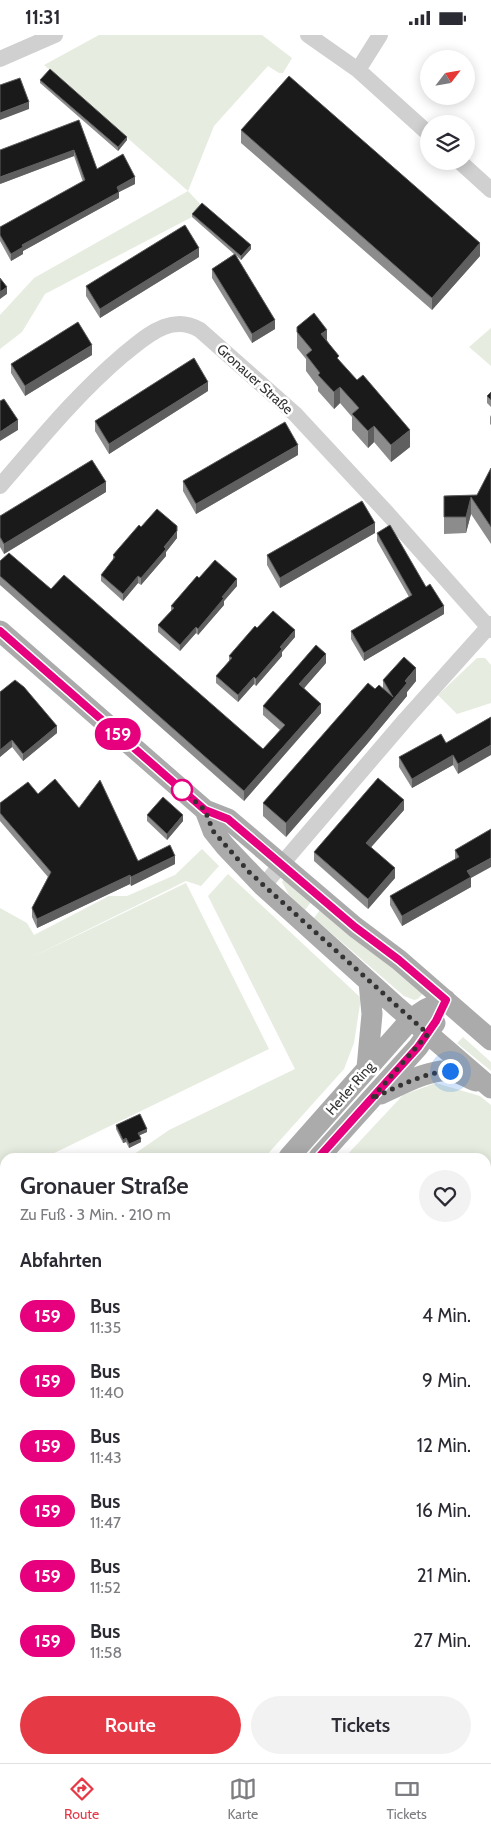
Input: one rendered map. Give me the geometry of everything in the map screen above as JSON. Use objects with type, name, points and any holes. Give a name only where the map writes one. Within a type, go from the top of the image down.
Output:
[{"type":"main road","points":[[0,631],[205,810],[228,819],[355,927],[399,960],[491,1040]]},
{"type":"main road","points":[[205,810],[213,831],[263,886],[428,1034],[490,1086]]},
{"type":"main road","points":[[367,1069],[372,1014],[370,982]]},
{"type":"main road","points":[[411,1019],[446,1000]]},
{"type":"main road","name":"Herler Ring","points":[[324,1153],[428,1034],[446,1000]]},
{"type":"main road","name":"Herler Ring","points":[[293,1153],[411,1019]]},
{"type":"main road","points":[[371,1099],[435,1072],[450,1071],[490,1086]]},
{"type":"street","points":[[0,59],[56,35]]},
{"type":"street","points":[[308,35],[358,70],[420,126]]},
{"type":"street","points":[[358,70],[380,35]]},
{"type":"street","points":[[469,170],[491,190]]},
{"type":"street","name":"Gronauer Straße","points":[[0,486],[72,402],[119,359],[148,335],[165,326],[189,324],[200,330],[295,414],[388,513],[490,627],[399,727],[263,886]]},
{"type":"shaded area","points":[[99,35],[262,35],[292,58],[283,73],[279,73],[268,66],[214,126],[188,191],[44,65]]},
{"type":"shaded area","points":[[188,191],[202,206],[192,217],[45,294],[22,332],[0,349],[0,315],[34,278]]},
{"type":"shaded area","points":[[491,328],[491,366],[469,347]]},
{"type":"shaded area","points":[[477,658],[485,658],[491,665],[491,703],[457,714],[438,695]]},
{"type":"shaded area","points":[[202,849],[219,866],[201,886],[186,881],[26,960],[186,883],[269,1049],[54,1153],[0,1153],[0,908],[27,923],[34,935],[109,896],[127,896],[175,875]]},
{"type":"shaded area","points":[[228,874],[361,998],[354,1043],[344,1069],[269,1153],[136,1153],[169,1130],[295,1069],[208,896]]},
{"type":"shaded area","points":[[284,879],[311,902],[305,910],[289,895],[282,882]]},
{"type":"shaded area","points":[[320,910],[417,982],[423,993],[418,999],[414,1000],[404,996],[314,918]]},
{"type":"shaded area","points":[[463,1037],[491,1062],[491,1071],[457,1043]]},
{"type":"shaded area","points":[[436,1083],[480,1096],[491,1105],[491,1153],[349,1153],[403,1095]]},
{"type":"building","points":[[50,69],[127,137],[118,147],[40,80]]},
{"type":"building","points":[[289,76],[480,243],[432,298],[241,130]]},
{"type":"building","points":[[20,78],[29,102],[0,113],[0,85]]},
{"type":"building","points":[[79,120],[97,169],[123,154],[135,177],[117,187],[119,192],[22,245],[23,247],[11,254],[0,235],[0,227],[85,180],[74,150],[0,177],[0,150]]},
{"type":"building","points":[[202,203],[251,245],[241,256],[192,214]]},
{"type":"building","points":[[185,225],[199,248],[100,309],[86,286]]},
{"type":"building","points":[[235,254],[275,320],[252,334],[212,269]]},
{"type":"building","points":[[0,278],[7,287],[0,292]]},
{"type":"building","points":[[314,313],[327,330],[321,334],[339,356],[337,358],[357,380],[363,375],[410,430],[391,445],[374,426],[368,431],[352,414],[359,408],[340,387],[334,392],[318,375],[320,373],[306,355],[312,350],[297,332],[297,327]]},
{"type":"building","points":[[78,322],[92,345],[25,386],[11,364]]},
{"type":"building","points":[[194,358],[208,382],[109,444],[95,421]]},
{"type":"building","points":[[491,392],[491,400],[487,396]]},
{"type":"building","points":[[4,399],[18,420],[0,432],[0,401]]},
{"type":"building","points":[[285,422],[298,445],[196,504],[183,481]]},
{"type":"building","points":[[92,460],[106,482],[4,544],[0,537],[0,516]]},
{"type":"building","points":[[491,468],[491,527],[471,497],[466,517],[444,517],[444,496],[477,495]]},
{"type":"building","points":[[362,501],[375,523],[280,578],[267,555]]},
{"type":"building","points":[[157,509],[177,526],[177,531],[164,547],[166,549],[141,578],[138,576],[123,594],[101,575],[115,557],[113,555],[139,525],[141,527]]},
{"type":"building","points":[[390,525],[426,587],[430,584],[444,606],[364,653],[351,631],[412,595],[377,533]]},
{"type":"building","points":[[9,553],[51,589],[64,575],[263,749],[285,725],[263,706],[316,645],[326,654],[299,684],[321,704],[244,791],[0,576],[0,561]]},
{"type":"building","points":[[215,560],[237,579],[198,629],[196,627],[180,645],[158,625],[174,608],[171,606],[197,576],[199,578]]},
{"type":"building","points":[[273,611],[295,630],[280,647],[282,649],[256,679],[254,677],[238,695],[216,676],[232,658],[229,656],[255,626],[257,628]]},
{"type":"building","points":[[404,657],[416,668],[405,681],[407,683],[286,823],[263,803],[368,683],[375,689],[379,685],[393,697],[383,680]]},
{"type":"building","points":[[15,680],[24,687],[57,726],[23,754],[12,740],[0,750],[0,692]]},
{"type":"building","points":[[491,717],[491,745],[458,764],[453,755],[412,779],[399,757],[441,734],[446,743]]},
{"type":"building","points":[[378,778],[404,800],[366,843],[395,868],[368,899],[314,852]]},
{"type":"building","points":[[55,779],[79,808],[100,780],[138,861],[170,845],[175,856],[37,919],[32,908],[51,872],[0,813],[0,803],[28,782],[38,794]]},
{"type":"building","points":[[163,797],[183,815],[167,834],[147,815]]},
{"type":"building","points":[[491,829],[491,858],[467,871],[471,877],[402,916],[390,896],[459,857],[455,850]]},
{"type":"building","points":[[140,1114],[147,1129],[138,1133],[141,1139],[129,1144],[126,1138],[123,1140],[116,1125]]},
{"type":"bus line","name":"159","points":[[0,631],[205,810],[228,819],[355,927],[399,960],[446,1000],[436,1021],[418,1047],[323,1153]]},
{"type":"route","points":[[182,790],[205,810],[213,831],[263,886],[428,1034],[371,1099],[420,1077],[435,1072],[450,1071]]}]
